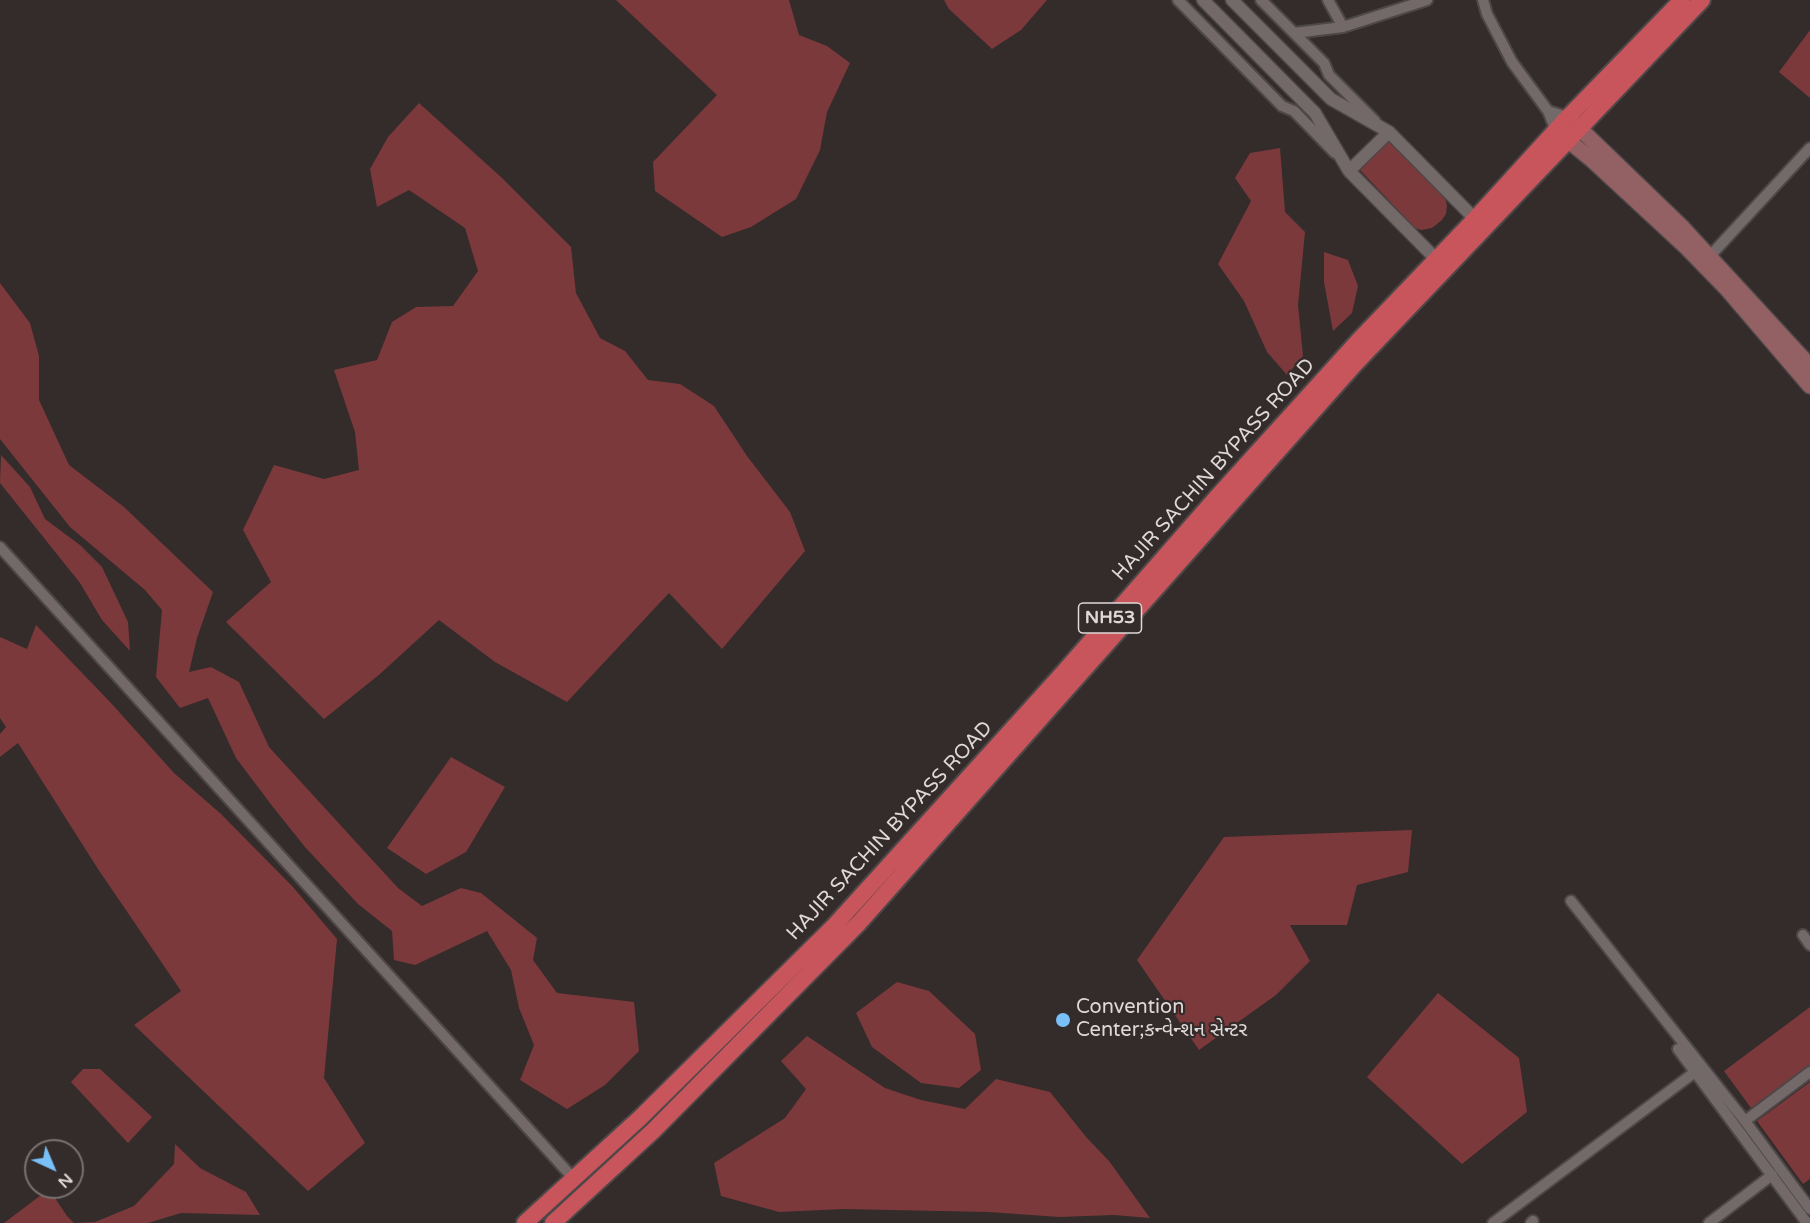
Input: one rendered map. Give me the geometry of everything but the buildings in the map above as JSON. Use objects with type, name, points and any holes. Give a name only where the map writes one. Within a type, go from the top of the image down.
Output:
[{"type":"highway","name":"HAJIR SACHIN BYPASS ROAD","points":[[525,1223],[640,1118],[833,927],[1062,674],[1359,339],[1475,219],[1562,135],[1682,0]]},
{"type":"highway","name":"NH53","points":[[1574,122],[1702,0]]},
{"type":"highway","name":"NH53","points":[[554,1223],[653,1131],[859,923],[1355,364],[1562,135]]},
{"type":"main road","points":[[1574,122],[1710,256],[1810,366]]},
{"type":"main road","points":[[1562,135],[1686,247],[1727,289],[1810,386]]},
{"type":"street","points":[[1178,0],[1282,106],[1294,111],[1436,259]]},
{"type":"street","points":[[1203,0],[1316,113],[1347,166]]},
{"type":"street","points":[[1232,0],[1330,99],[1385,129]]},
{"type":"street","points":[[1261,0],[1324,63],[1329,75],[1475,219]]},
{"type":"street","points":[[1328,0],[1343,27]]},
{"type":"street","points":[[1294,33],[1343,27],[1427,0]]},
{"type":"street","points":[[1483,0],[1487,14],[1512,62],[1548,111],[1562,135]]},
{"type":"street","points":[[1548,111],[1574,122]]},
{"type":"street","points":[[1347,166],[1385,129]]},
{"type":"street","points":[[1710,256],[1810,148]]},
{"type":"street","points":[[0,547],[574,1179]]},
{"type":"street","points":[[1571,901],[1744,1121],[1810,1209]]},
{"type":"street","points":[[1803,935],[1810,945]]},
{"type":"street","points":[[1678,1049],[1807,1223]]},
{"type":"street","points":[[1492,1223],[1695,1072]]},
{"type":"street","points":[[1744,1121],[1810,1072]]},
{"type":"street","points":[[1709,1223],[1772,1175]]},
{"type":"shaded area","points":[[616,0],[789,0],[799,35],[827,46],[850,63],[827,112],[820,150],[796,199],[751,227],[722,237],[655,191],[653,162],[717,95]]},
{"type":"shaded area","points":[[944,0],[1047,0],[1021,30],[992,49],[949,9]]},
{"type":"shaded area","points":[[1810,30],[1810,98],[1779,72]]},
{"type":"shaded area","points":[[419,103],[501,177],[571,247],[576,293],[600,338],[625,351],[648,380],[680,384],[714,406],[747,456],[790,512],[805,551],[722,649],[669,593],[567,702],[495,662],[439,620],[380,674],[324,719],[226,622],[271,582],[243,530],[274,465],[324,479],[359,470],[355,432],[334,370],[377,360],[392,322],[416,307],[453,306],[478,271],[465,228],[409,190],[377,207],[370,169],[388,137]]},
{"type":"shaded area","points":[[1389,141],[1445,198],[1446,214],[1432,228],[1421,230],[1415,228],[1360,170]]},
{"type":"shaded area","points":[[1280,148],[1285,212],[1305,232],[1298,305],[1303,356],[1287,375],[1267,352],[1244,301],[1218,264],[1251,201],[1235,178],[1250,153]]},
{"type":"shaded area","points":[[1324,252],[1348,260],[1358,286],[1352,313],[1333,331],[1324,282]]},
{"type":"shaded area","points":[[0,283],[30,323],[39,356],[39,400],[69,465],[124,507],[213,592],[197,638],[189,672],[211,667],[239,682],[269,747],[398,888],[422,906],[461,888],[481,893],[537,938],[533,960],[557,993],[634,1002],[639,1051],[605,1085],[567,1109],[520,1080],[534,1045],[519,1008],[511,970],[487,931],[415,965],[394,960],[392,931],[358,904],[305,847],[273,807],[236,758],[208,698],[180,708],[156,677],[162,610],[145,590],[70,527],[0,439]]},
{"type":"shaded area","points":[[1,455],[30,487],[45,519],[80,545],[102,567],[128,622],[130,651],[102,620],[80,583],[0,483]]},
{"type":"shaded area","points":[[36,625],[174,773],[221,814],[293,887],[337,939],[324,1078],[365,1143],[308,1191],[134,1025],[181,991],[98,869],[18,743],[0,757],[0,734],[6,727],[0,718],[0,637],[27,649]]},
{"type":"shaded area","points":[[451,757],[505,787],[466,852],[426,874],[387,848]]},
{"type":"shaded area","points":[[1412,830],[1408,872],[1357,885],[1347,925],[1290,925],[1310,961],[1276,995],[1199,1050],[1137,960],[1224,837]]},
{"type":"shaded area","points":[[897,982],[929,991],[975,1034],[981,1070],[959,1088],[921,1083],[872,1047],[856,1013]]},
{"type":"shaded area","points":[[1438,993],[1519,1058],[1527,1112],[1462,1164],[1367,1077]]},
{"type":"shaded area","points":[[1810,1007],[1810,1065],[1751,1108],[1724,1071]]},
{"type":"shaded area","points":[[807,1036],[885,1088],[921,1100],[965,1109],[996,1079],[1050,1092],[1109,1161],[1150,1218],[1114,1215],[1059,1217],[989,1212],[843,1209],[779,1212],[721,1196],[714,1163],[785,1118],[806,1089],[781,1061]]},
{"type":"shaded area","points":[[83,1069],[100,1069],[152,1117],[128,1143],[71,1082]]},
{"type":"shaded area","points":[[1810,1082],[1810,1179],[1803,1184],[1757,1121]]},
{"type":"shaded area","points":[[175,1144],[200,1168],[246,1192],[260,1215],[181,1213],[148,1223],[74,1223],[95,1222],[134,1206],[174,1164]]},
{"type":"shaded area","points":[[36,1199],[56,1199],[74,1223],[4,1223]]},
{"type":"place","name":"Convention Center;કન્વેન્શન સેન્ટર","points":[[1063,1020]]}]
